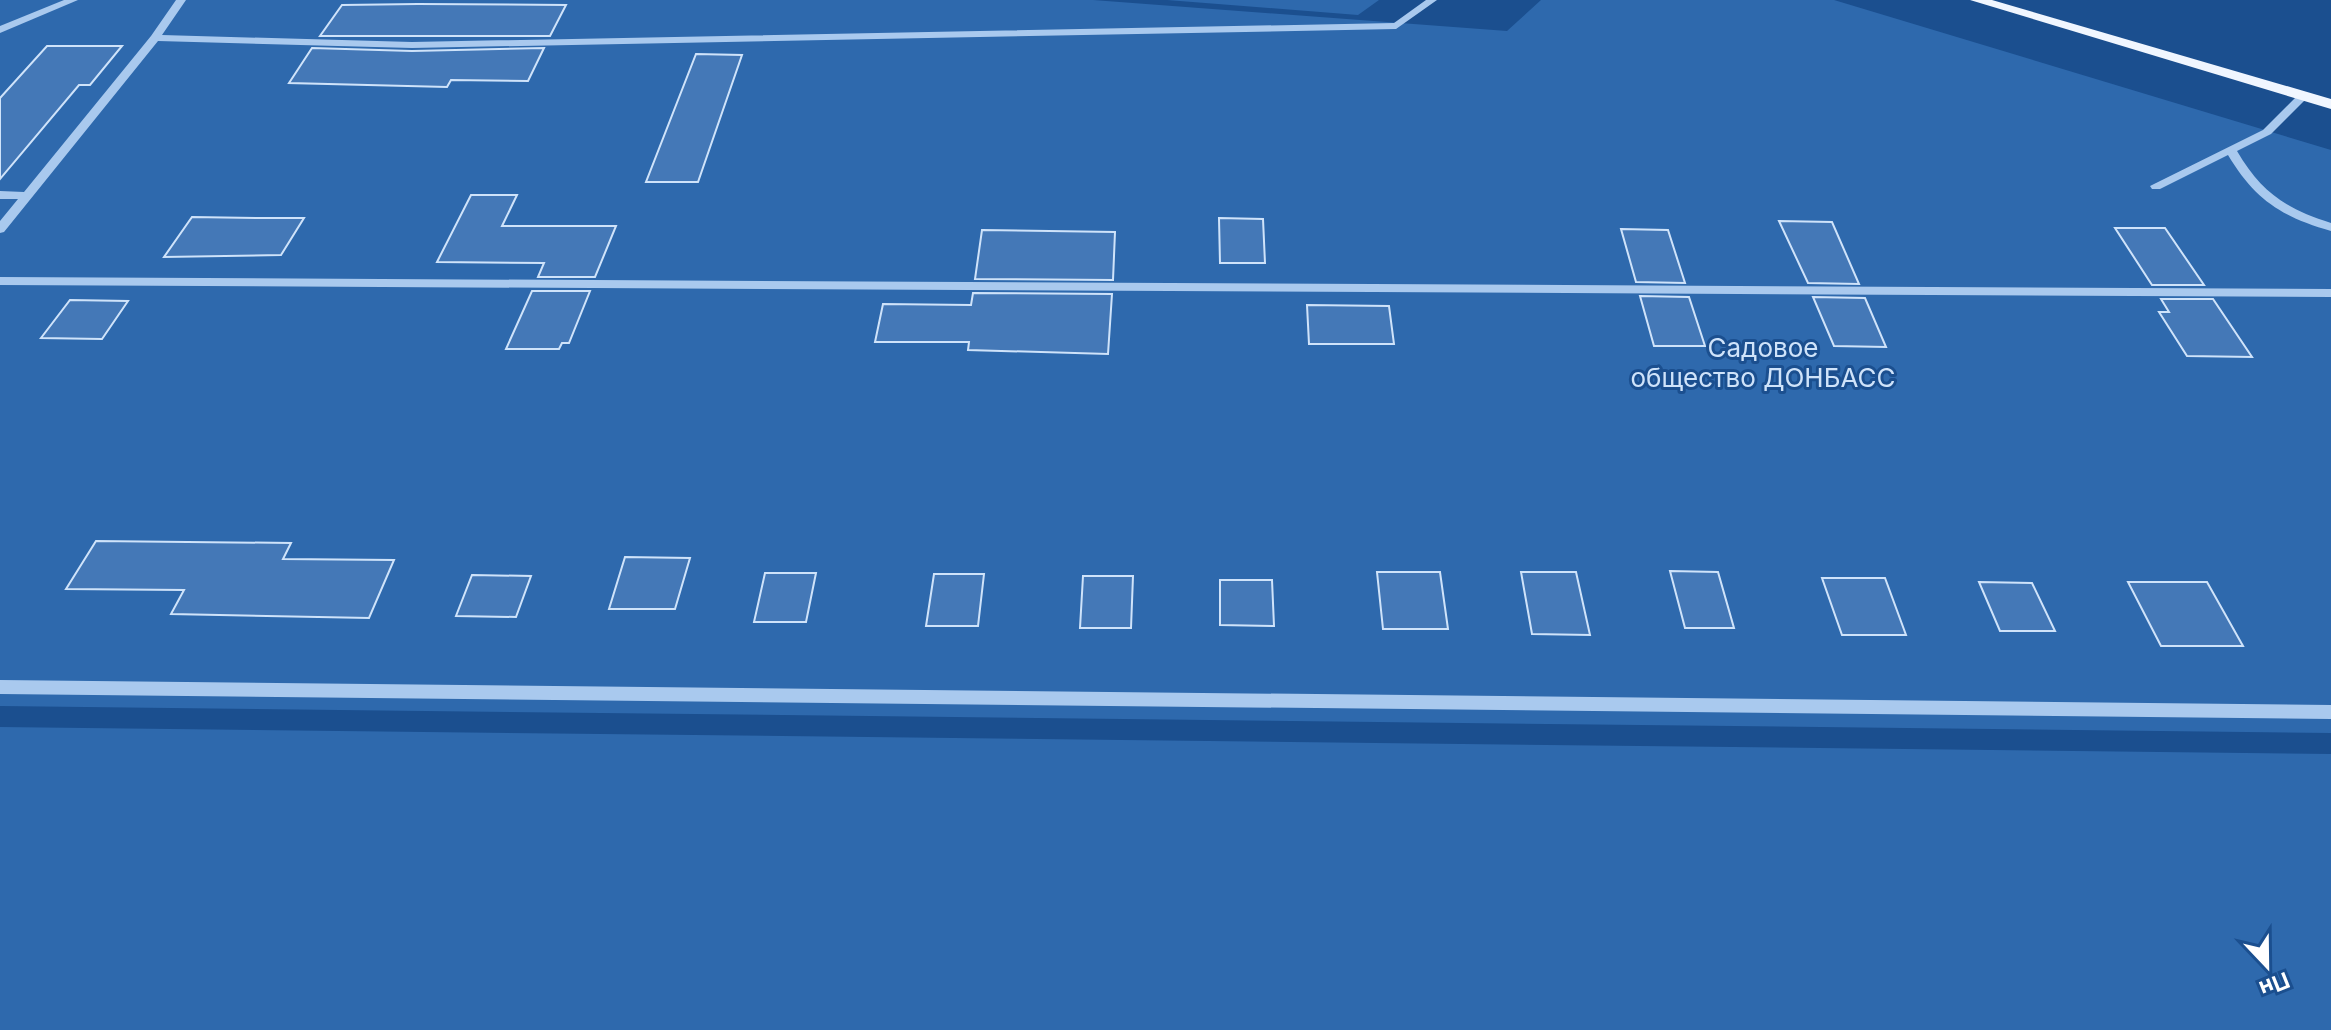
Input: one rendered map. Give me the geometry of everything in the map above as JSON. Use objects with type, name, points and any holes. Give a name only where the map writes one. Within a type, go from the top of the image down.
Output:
[{"type":"main road","points":[[1977,0],[2331,104]]},
{"type":"street","points":[[0,30],[73,0]]},
{"type":"street","points":[[0,229],[155,38],[181,0]]},
{"type":"street","points":[[155,38],[412,45],[1396,26],[1432,0]]},
{"type":"street","points":[[2156,186],[2267,132],[2303,96]]},
{"type":"street","points":[[2230,149],[2247,179],[2268,202],[2331,227]]},
{"type":"street","points":[[0,195],[26,196]]},
{"type":"street","points":[[0,281],[2331,293]]},
{"type":"street","points":[[0,687],[2331,712]]},
{"type":"green space","name":"Садовое общество ДОНБАСС","points":[[0,0],[1093,0],[1507,31],[1541,0],[1834,0],[2331,150],[2331,733],[0,706]]},
{"type":"green space","points":[[1167,0],[1379,0],[1358,15]]},
{"type":"green space","points":[[0,727],[2331,754],[2331,1030],[0,1030]]},
{"type":"building","points":[[342,5],[566,5],[550,36],[320,36]]},
{"type":"building","points":[[47,46],[122,46],[90,85],[79,85],[0,179],[0,98]]},
{"type":"building","points":[[312,48],[412,51],[544,48],[528,81],[451,80],[447,87],[289,83]]},
{"type":"building","points":[[696,54],[742,55],[698,182],[646,182]]},
{"type":"building","points":[[471,195],[517,195],[502,226],[616,226],[595,277],[538,277],[544,263],[437,262]]},
{"type":"building","points":[[192,217],[304,218],[281,255],[164,257]]},
{"type":"building","points":[[1219,218],[1263,219],[1265,263],[1220,263]]},
{"type":"building","points":[[1779,221],[1832,222],[1859,284],[1808,283]]},
{"type":"building","points":[[2115,228],[2165,228],[2204,285],[2152,285]]},
{"type":"building","points":[[1621,229],[1668,230],[1685,283],[1636,282]]},
{"type":"building","points":[[982,230],[1115,232],[1113,280],[975,279]]},
{"type":"building","points":[[532,291],[590,291],[569,343],[562,343],[559,349],[506,349]]},
{"type":"building","points":[[973,293],[1112,294],[1108,354],[968,350],[969,342],[875,342],[883,304],[971,305]]},
{"type":"building","points":[[1640,296],[1689,297],[1705,346],[1654,346]]},
{"type":"building","points":[[1813,297],[1865,298],[1886,347],[1834,346]]},
{"type":"building","points":[[2161,299],[2213,299],[2252,357],[2187,356],[2159,312],[2169,312]]},
{"type":"building","points":[[70,300],[128,301],[102,339],[41,338]]},
{"type":"building","points":[[1307,305],[1389,306],[1394,344],[1309,344]]},
{"type":"building","points":[[96,541],[291,543],[283,559],[394,560],[369,618],[171,614],[184,590],[66,589]]},
{"type":"building","points":[[625,557],[690,558],[675,609],[609,609]]},
{"type":"building","points":[[1670,571],[1718,572],[1734,628],[1685,628]]},
{"type":"building","points":[[1377,572],[1440,572],[1448,629],[1383,629]]},
{"type":"building","points":[[1521,572],[1576,572],[1590,635],[1532,634]]},
{"type":"building","points":[[765,573],[816,573],[806,622],[754,622]]},
{"type":"building","points":[[934,574],[984,574],[978,626],[926,626]]},
{"type":"building","points":[[472,575],[531,576],[516,617],[456,616]]},
{"type":"building","points":[[1083,576],[1133,576],[1131,628],[1080,628]]},
{"type":"building","points":[[1822,578],[1885,578],[1906,635],[1842,635]]},
{"type":"building","points":[[1220,580],[1272,580],[1274,626],[1220,625]]},
{"type":"building","points":[[1979,582],[2032,583],[2055,631],[2000,631]]},
{"type":"building","points":[[2128,582],[2207,582],[2243,646],[2161,646]]}]
